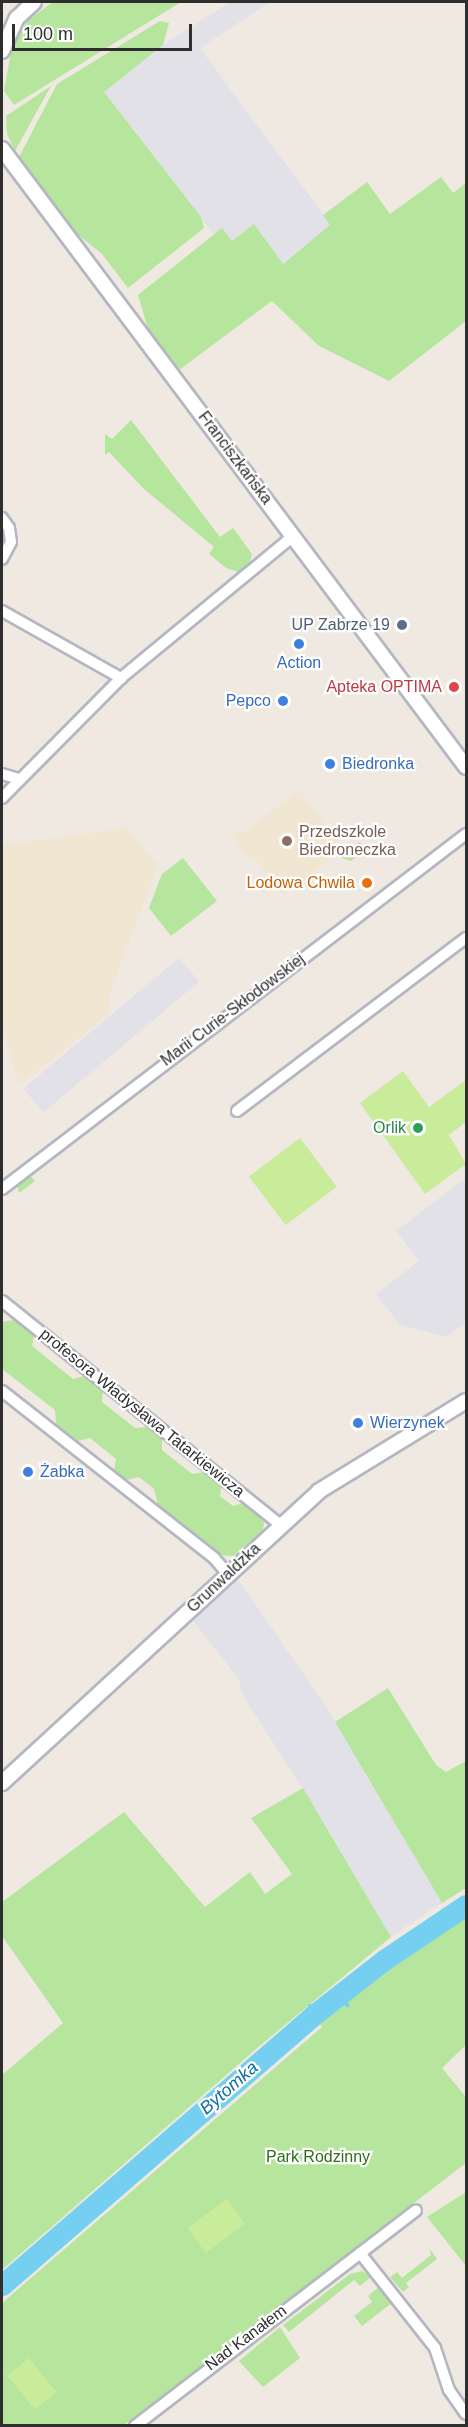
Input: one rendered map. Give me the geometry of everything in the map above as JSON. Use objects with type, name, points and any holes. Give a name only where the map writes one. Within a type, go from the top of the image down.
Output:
[{"type":"street","points":[[2,51],[17,18],[34,2]]},
{"type":"street","name":"Franciszkańska","points":[[2,149],[466,767]]},
{"type":"street","points":[[2,518],[9,528],[12,542],[2,559]]},
{"type":"street","points":[[2,798],[19,778],[121,678],[293,536]]},
{"type":"street","points":[[2,611],[121,678]]},
{"type":"street","points":[[2,774],[19,778]]},
{"type":"street","name":"Marii Curie-Skłodowskiej","points":[[2,1189],[466,834]]},
{"type":"street","points":[[237,1111],[466,938]]},
{"type":"street","name":"profesora Władysława Tatarkiewicza","points":[[2,1301],[281,1525]]},
{"type":"street","points":[[2,1391],[214,1558],[228,1574]]},
{"type":"street","name":"Grunwaldzka","points":[[2,1783],[333,1479],[466,1401]]},
{"type":"street","name":"Nad Kanałem","points":[[135,2426],[416,2210]]},
{"type":"street","points":[[360,2253],[435,2348],[449,2390],[466,2414]]},
{"type":"shaded area","points":[[230,2],[270,2],[200,48],[331,225],[282,264],[231,241],[222,229],[214,235],[103,91],[163,45]]},
{"type":"shaded area","name":"Przedszkole Biedroneczka","points":[[299,790],[344,849],[283,895],[258,862],[243,853],[231,832],[244,832]]},
{"type":"shaded area","points":[[126,828],[158,865],[109,995],[109,1014],[20,1085],[2,1030],[2,845]]},
{"type":"shaded area","points":[[179,958],[199,982],[43,1112],[23,1088]]},
{"type":"shaded area","points":[[466,1178],[466,1322],[446,1337],[400,1325],[376,1294],[419,1261],[396,1231]]},
{"type":"shaded area","points":[[237,1578],[325,1705],[442,1903],[391,1937],[323,1821],[242,1694],[239,1680],[192,1619]]},
{"type":"green space","points":[[53,2],[181,2],[14,105],[4,91],[12,46],[28,20]]},
{"type":"green space","points":[[160,21],[169,23],[163,45],[104,92],[201,217],[204,228],[128,288],[102,254],[76,233],[19,157],[57,84]]},
{"type":"green space","points":[[51,86],[15,151],[7,134],[6,116]]},
{"type":"green space","points":[[441,177],[453,193],[466,183],[466,321],[389,381],[319,346],[272,301],[179,370],[148,329],[138,295],[222,228],[232,241],[254,224],[283,264],[330,225],[323,215],[367,182],[390,214]]},
{"type":"green space","points":[[131,420],[220,537],[233,528],[252,554],[249,565],[239,572],[226,568],[209,554],[214,547],[144,489],[109,452],[105,455],[105,434],[112,439]]},
{"type":"green space","points":[[360,842],[366,849],[351,861],[340,857]]},
{"type":"green space","points":[[183,858],[217,901],[171,936],[149,908],[162,874]]},
{"type":"green space","name":"Orlik","points":[[403,1071],[429,1107],[466,1080],[466,1122],[449,1135],[466,1164],[425,1194],[360,1103]]},
{"type":"green space","points":[[300,1138],[337,1187],[286,1225],[249,1177]]},
{"type":"green space","points":[[29,1174],[35,1181],[19,1193],[17,1184]]},
{"type":"green space","points":[[14,1320],[34,1336],[32,1346],[73,1379],[84,1376],[103,1390],[102,1402],[135,1428],[148,1427],[162,1438],[162,1450],[192,1474],[204,1472],[221,1486],[220,1496],[233,1506],[243,1503],[258,1515],[264,1523],[263,1530],[233,1556],[221,1555],[158,1505],[154,1489],[139,1477],[126,1480],[114,1470],[116,1459],[90,1438],[78,1441],[56,1424],[55,1410],[2,1369],[2,1322]]},
{"type":"green space","points":[[388,1688],[436,1765],[446,1772],[466,1761],[466,1888],[442,1903],[335,1722]]},
{"type":"green space","points":[[303,1788],[391,1937],[256,2049],[2,2270],[2,2075],[63,2023],[2,1936],[2,1902],[124,1812],[205,1907],[250,1872],[265,1894],[292,1874],[251,1818]]},
{"type":"green space","name":"Park Rodzinny","points":[[466,1912],[466,2045],[442,2068],[466,2097],[466,2163],[124,2425],[3,2425],[2,2303],[322,2027],[317,2022],[377,1972]]},
{"type":"green space","points":[[466,2192],[466,2266],[427,2217]]},
{"type":"green space","points":[[227,2199],[245,2224],[206,2253],[187,2228]]},
{"type":"green space","points":[[429,2248],[437,2259],[406,2283],[409,2287],[403,2292],[390,2277],[397,2272],[402,2278],[431,2255]]},
{"type":"green space","points":[[362,2271],[371,2277],[360,2286],[354,2280],[289,2332],[283,2325],[350,2274]]},
{"type":"green space","points":[[380,2286],[393,2302],[362,2326],[354,2316],[372,2302],[368,2296]]},
{"type":"green space","points":[[280,2327],[300,2358],[263,2387],[239,2361]]},
{"type":"green space","points":[[29,2358],[57,2392],[35,2410],[7,2376]]},
{"type":"waterway","name":"Bytomka","points":[[2,2285],[311,2017],[384,1960],[466,1905]]},
{"type":"waterway","points":[[336,1997],[347,2005]]},
{"type":"waterway","points":[[310,2006],[311,2017]]},
{"type":"place","name":"UP Zabrze 19","points":[[402,625]]},
{"type":"place","name":"Action","points":[[299,644]]},
{"type":"place","name":"Apteka OPTIMA","points":[[454,687]]},
{"type":"place","name":"Pepco","points":[[283,701]]},
{"type":"place","name":"Biedronka","points":[[330,764]]},
{"type":"place","name":"Przedszkole Biedroneczka","points":[[287,841]]},
{"type":"place","name":"Lodowa Chwila","points":[[367,883]]},
{"type":"place","name":"Orlik","points":[[418,1128]]},
{"type":"place","name":"Wierzynek","points":[[358,1423]]},
{"type":"place","name":"Żabka","points":[[28,1472]]}]
